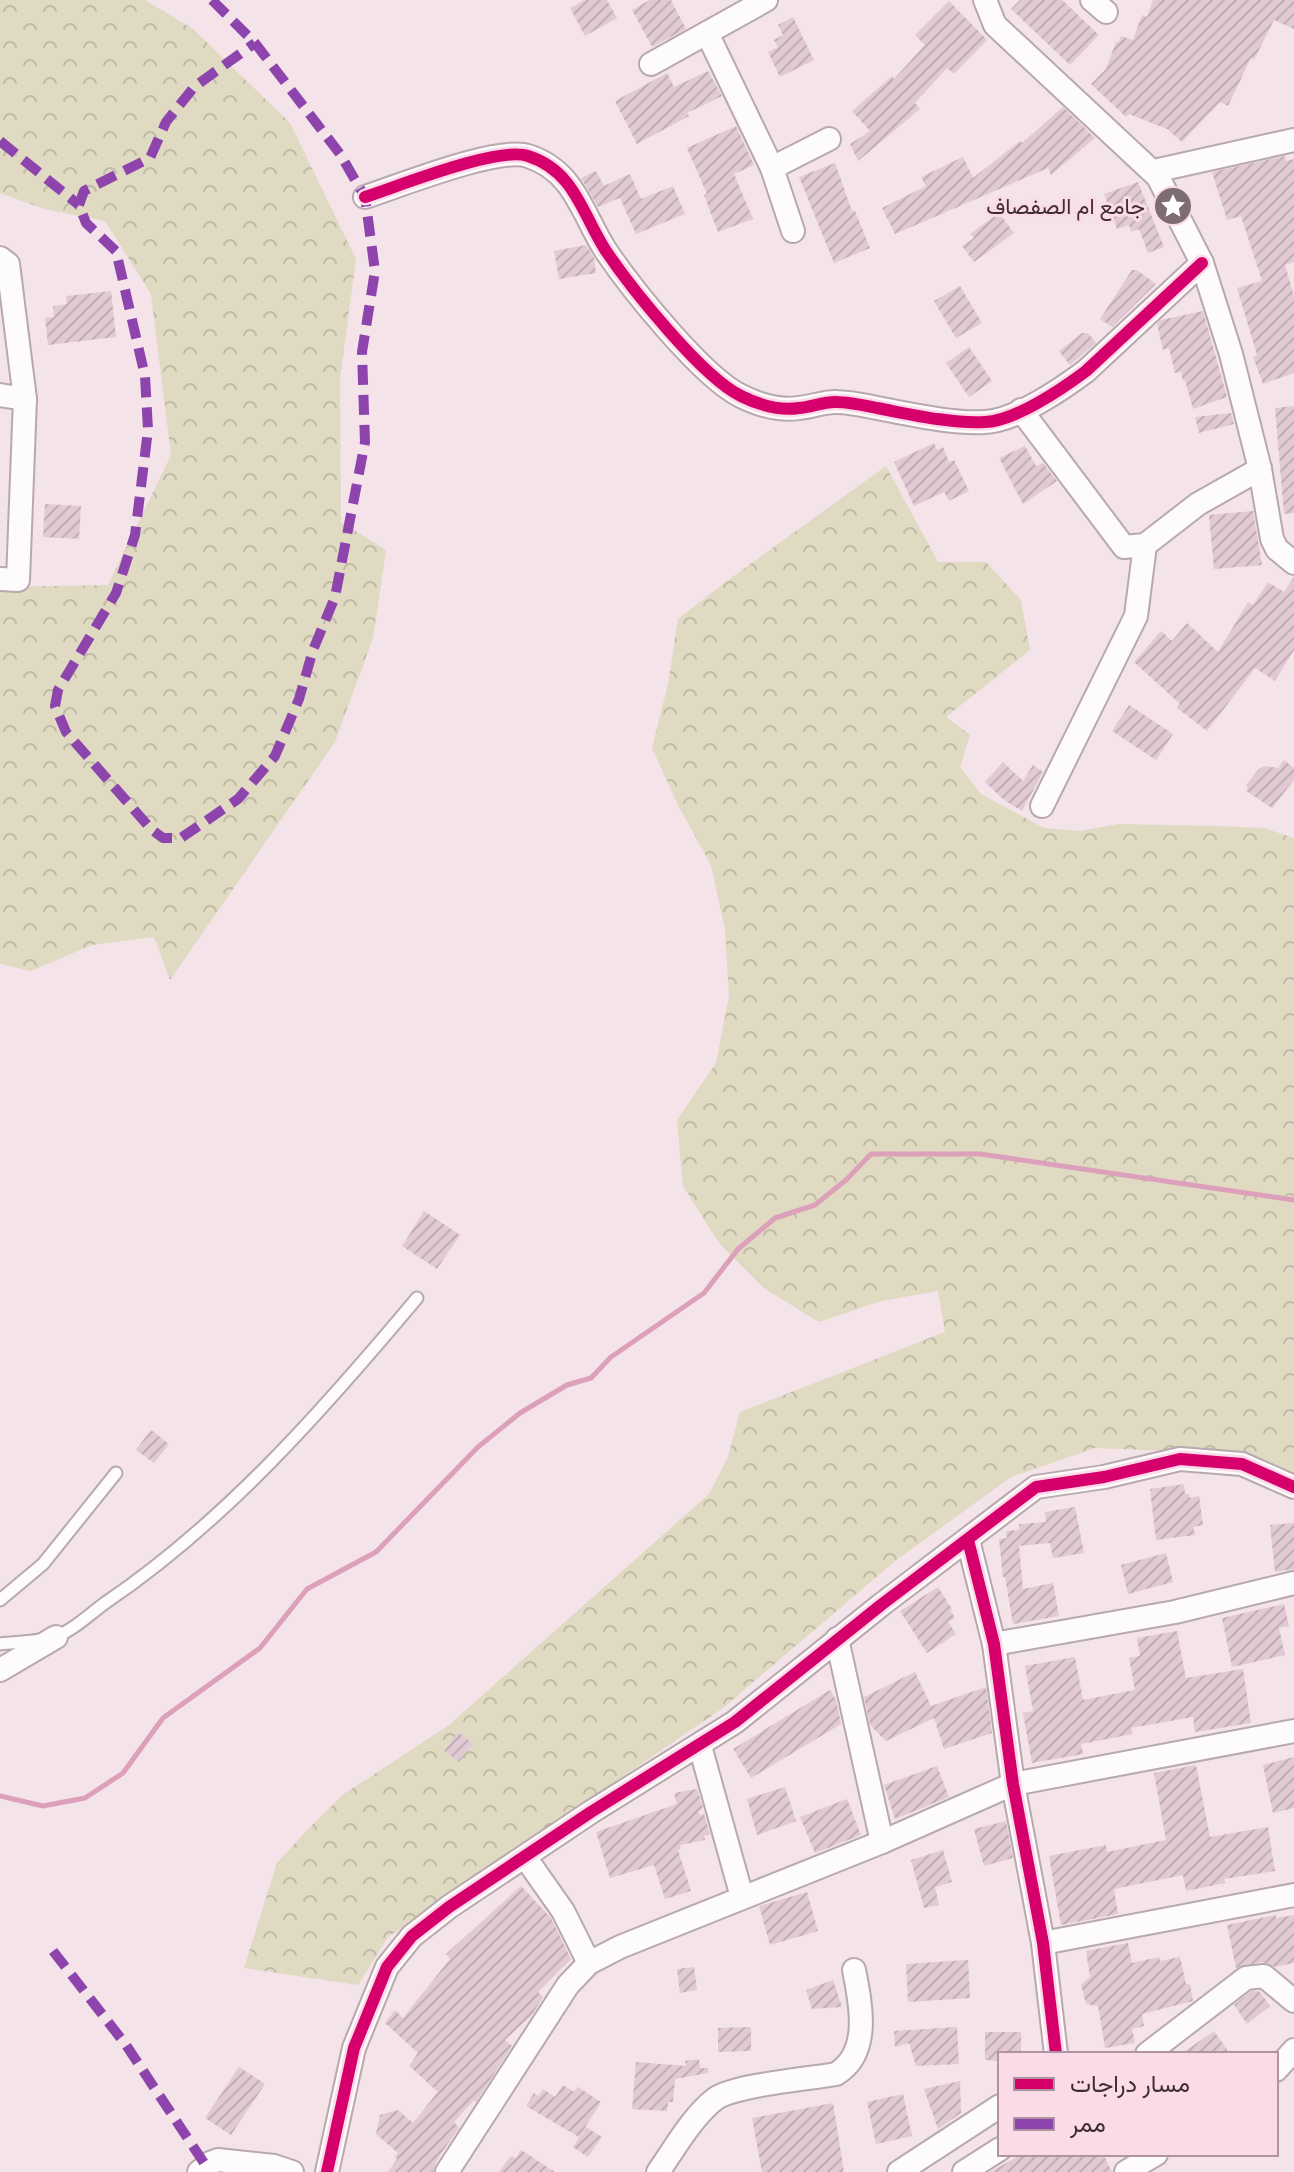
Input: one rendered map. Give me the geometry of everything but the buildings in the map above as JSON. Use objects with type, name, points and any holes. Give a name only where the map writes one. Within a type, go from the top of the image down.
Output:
[{"type":"street","points":[[651,64],[766,0]]},
{"type":"street","points":[[985,0],[995,25],[1154,171],[1202,263],[1231,354],[1260,469],[1272,539],[1277,549],[1294,563]]},
{"type":"street","points":[[707,33],[772,168],[793,231]]},
{"type":"street","points":[[772,168],[829,139]]},
{"type":"street","points":[[1154,171],[1294,141]]},
{"type":"street","points":[[365,197],[480,159],[525,155],[553,168],[569,182],[606,250],[643,300],[717,381],[742,397],[781,409],[843,402],[901,413],[984,422],[1007,417],[1065,387],[1086,371],[1202,263]]},
{"type":"street","points":[[0,258],[8,264],[25,399],[18,580],[0,579]]},
{"type":"street","points":[[0,395],[25,399]]},
{"type":"street","points":[[1021,410],[1124,547],[1145,545],[1198,504],[1260,469]]},
{"type":"street","points":[[1042,806],[1136,616],[1145,545]]},
{"type":"street","points":[[327,2172],[354,2048],[387,1967],[412,1936],[449,1907],[591,1812],[700,1746],[789,1681],[837,1639],[1036,1487],[1104,1477],[1180,1459],[1242,1464],[1294,1487]]},
{"type":"street","points":[[968,1540],[994,1644],[1013,1784],[1043,1943],[1056,2052]]},
{"type":"street","points":[[994,1644],[1175,1612],[1294,1583]]},
{"type":"street","points":[[0,1670],[56,1637]]},
{"type":"street","points":[[837,1639],[882,1842]]},
{"type":"street","points":[[447,2172],[553,2005],[589,1963],[620,1947],[882,1842],[1013,1784],[1294,1731]]},
{"type":"street","points":[[700,1746],[742,1897]]},
{"type":"street","points":[[525,1857],[563,1911],[589,1963]]},
{"type":"street","points":[[1043,1943],[1294,1895]]},
{"type":"street","points":[[658,2172],[700,2113],[717,2097],[735,2091],[836,2074],[847,2067],[859,2042],[860,2002],[854,1970]]},
{"type":"street","points":[[1150,2052],[1246,1978],[1264,1976],[1294,2001]]},
{"type":"street","points":[[1278,2068],[1294,2050]]},
{"type":"street","points":[[899,2172],[998,2107]]},
{"type":"street","points":[[964,2172],[998,2150]]},
{"type":"street","points":[[1126,2172],[1153,2156]]},
{"type":"street","points":[[199,2172],[218,2160],[274,2166],[292,2172]]},
{"type":"lane","points":[[0,1644],[56,1637],[124,1591],[212,1518],[318,1412],[417,1298]]},
{"type":"lane","points":[[0,1600],[43,1564],[116,1473]]},
{"type":"green space","points":[[0,0],[145,0],[193,29],[290,123],[356,259],[340,379],[341,522],[386,550],[373,638],[335,742],[170,980],[154,937],[92,945],[31,971],[0,964],[0,587],[108,585],[171,455],[151,294],[105,221],[44,209],[0,193]]},
{"type":"green space","points":[[886,466],[938,562],[986,562],[1021,600],[1030,650],[946,717],[970,735],[960,767],[981,794],[1044,828],[1080,831],[1118,824],[1216,826],[1264,828],[1294,838],[1294,1483],[1192,1452],[1095,1448],[1011,1477],[895,1561],[723,1708],[388,1937],[358,1985],[244,1968],[277,1863],[344,1794],[449,1725],[709,1494],[728,1457],[740,1412],[945,1332],[938,1291],[881,1301],[819,1322],[765,1289],[719,1243],[683,1186],[677,1120],[716,1063],[729,996],[725,929],[711,865],[679,807],[652,748],[668,684],[678,619]]},
{"type":"waterway","points":[[0,1796],[43,1806],[85,1798],[123,1773],[163,1718],[260,1648],[307,1589],[376,1552],[478,1447],[520,1413],[567,1385],[591,1378],[611,1357],[704,1293],[738,1249],[775,1218],[815,1205],[871,1154],[980,1154],[1294,1200]]},
{"type":"marked path","points":[[212,0],[255,43],[340,154],[365,197],[375,271],[362,352],[365,442],[335,597],[313,650],[299,699],[275,756],[238,799],[181,838],[163,838],[151,829],[66,732],[55,706],[58,690],[116,593],[135,535],[148,430],[145,376],[116,251],[86,223],[79,205],[84,191],[150,158],[166,122],[194,87],[255,43]]},
{"type":"marked path","points":[[0,141],[79,205]]},
{"type":"marked path","points":[[53,1951],[126,2045],[206,2166]]},
{"type":"cycle path","points":[[365,197],[495,157],[514,154],[544,163],[567,183],[617,267],[688,352],[725,386],[741,396],[762,405],[784,409],[840,402],[959,422],[985,422],[1010,416],[1051,395],[1086,371],[1202,263]]},
{"type":"cycle path","points":[[327,2172],[354,2048],[387,1967],[412,1936],[449,1907],[591,1812],[735,1722],[1036,1487],[1104,1477],[1180,1459],[1242,1464],[1294,1487]]},
{"type":"cycle path","points":[[968,1540],[994,1644],[1013,1784],[1043,1943],[1056,2052]]},
{"type":"place","name":"جامع ام الصفصاف","points":[[1173,206]]}]
